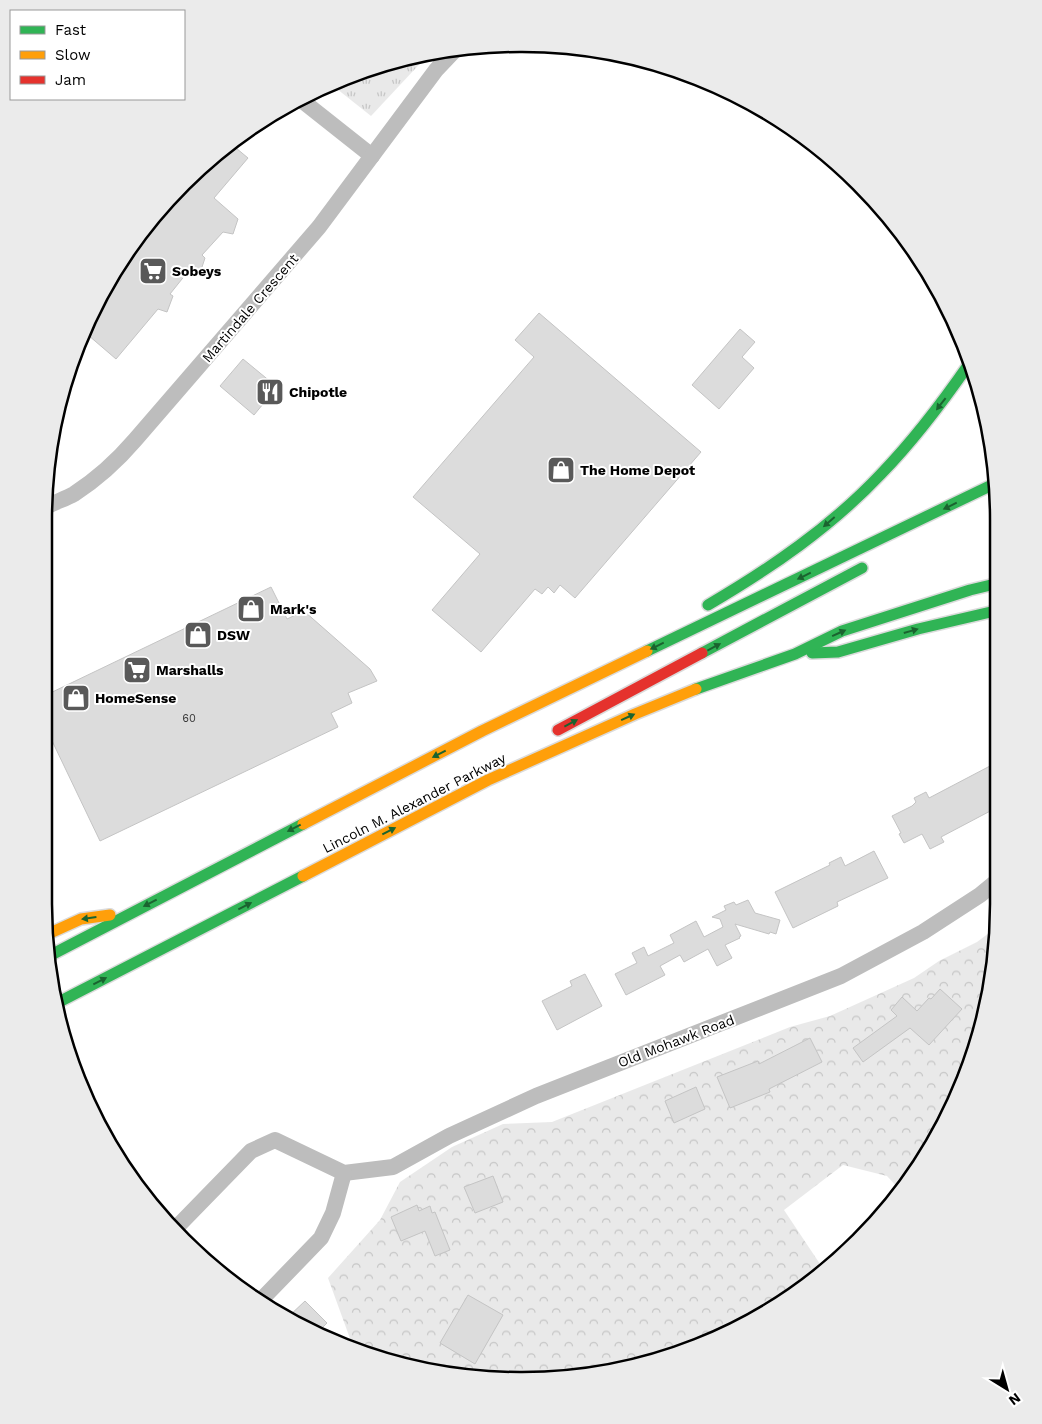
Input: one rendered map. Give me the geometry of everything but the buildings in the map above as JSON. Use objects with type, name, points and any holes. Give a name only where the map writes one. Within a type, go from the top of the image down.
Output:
[{"type":"highway","points":[[699,610],[778,562],[822,528],[867,488],[909,444],[945,399],[965,370]]},
{"type":"highway","points":[[56,953],[482,731],[988,487]]},
{"type":"highway","points":[[548,736],[869,564]]},
{"type":"highway","points":[[796,654],[842,631],[990,585]]},
{"type":"highway","points":[[796,654],[838,652],[918,629],[990,612]]},
{"type":"highway","points":[[482,731],[652,636]]},
{"type":"highway","name":"Lincoln M. Alexander Parkway","points":[[63,1000],[488,780],[635,714],[721,679],[796,654]]},
{"type":"highway","points":[[488,780],[523,751]]},
{"type":"highway","points":[[54,931],[81,919],[134,911]]},
{"type":"street","name":"Martindale Crescent","points":[[53,502],[73,494],[118,459],[320,227],[436,70],[446,59]]},
{"type":"street","points":[[307,105],[372,156]]},
{"type":"street","name":"Old Mohawk Road","points":[[344,1173],[393,1167],[449,1136],[536,1096],[841,976],[923,932],[990,887]]},
{"type":"street","points":[[180,1224],[251,1150],[275,1140],[344,1173],[333,1213],[321,1238],[265,1296]]},
{"type":"green space","points":[[419,64],[371,116],[338,90],[370,77]]},
{"type":"green space","points":[[988,934],[985,964],[974,1024],[954,1082],[927,1137],[895,1185],[887,1176],[843,1165],[784,1210],[820,1264],[781,1293],[728,1323],[672,1347],[642,1356],[582,1367],[521,1372],[460,1367],[400,1356],[350,1339],[328,1278],[380,1220],[400,1182],[452,1147],[503,1124],[552,1122],[790,1027],[830,1016],[914,978],[939,961],[977,942]]},
{"type":"traffic: fast","points":[[708,605],[799,546],[842,512],[916,435],[965,370]]},
{"type":"traffic: fast","points":[[647,651],[988,487]]},
{"type":"traffic: fast","points":[[702,653],[862,568]]},
{"type":"traffic: fast","points":[[696,689],[795,654],[842,631],[990,585]]},
{"type":"traffic: fast","points":[[812,653],[838,652],[918,629],[990,612]]},
{"type":"traffic: fast","points":[[56,952],[303,824]]},
{"type":"traffic: fast","points":[[63,1000],[303,876]]},
{"type":"traffic: slow","points":[[303,824],[482,731],[647,651]]},
{"type":"traffic: slow","points":[[303,876],[488,780],[635,714],[696,689]]},
{"type":"traffic: slow","points":[[54,931],[81,919],[110,915]]},
{"type":"traffic: jam","points":[[558,730],[702,653]]},
{"type":"place","name":"Sobeys","points":[[153,271]]},
{"type":"place","name":"Chipotle","points":[[270,392]]},
{"type":"place","name":"The Home Depot","points":[[561,470]]},
{"type":"place","name":"Mark's","points":[[251,609]]},
{"type":"place","name":"DSW","points":[[198,635]]},
{"type":"place","name":"Marshalls","points":[[137,670]]},
{"type":"place","name":"HomeSense","points":[[76,698]]}]
